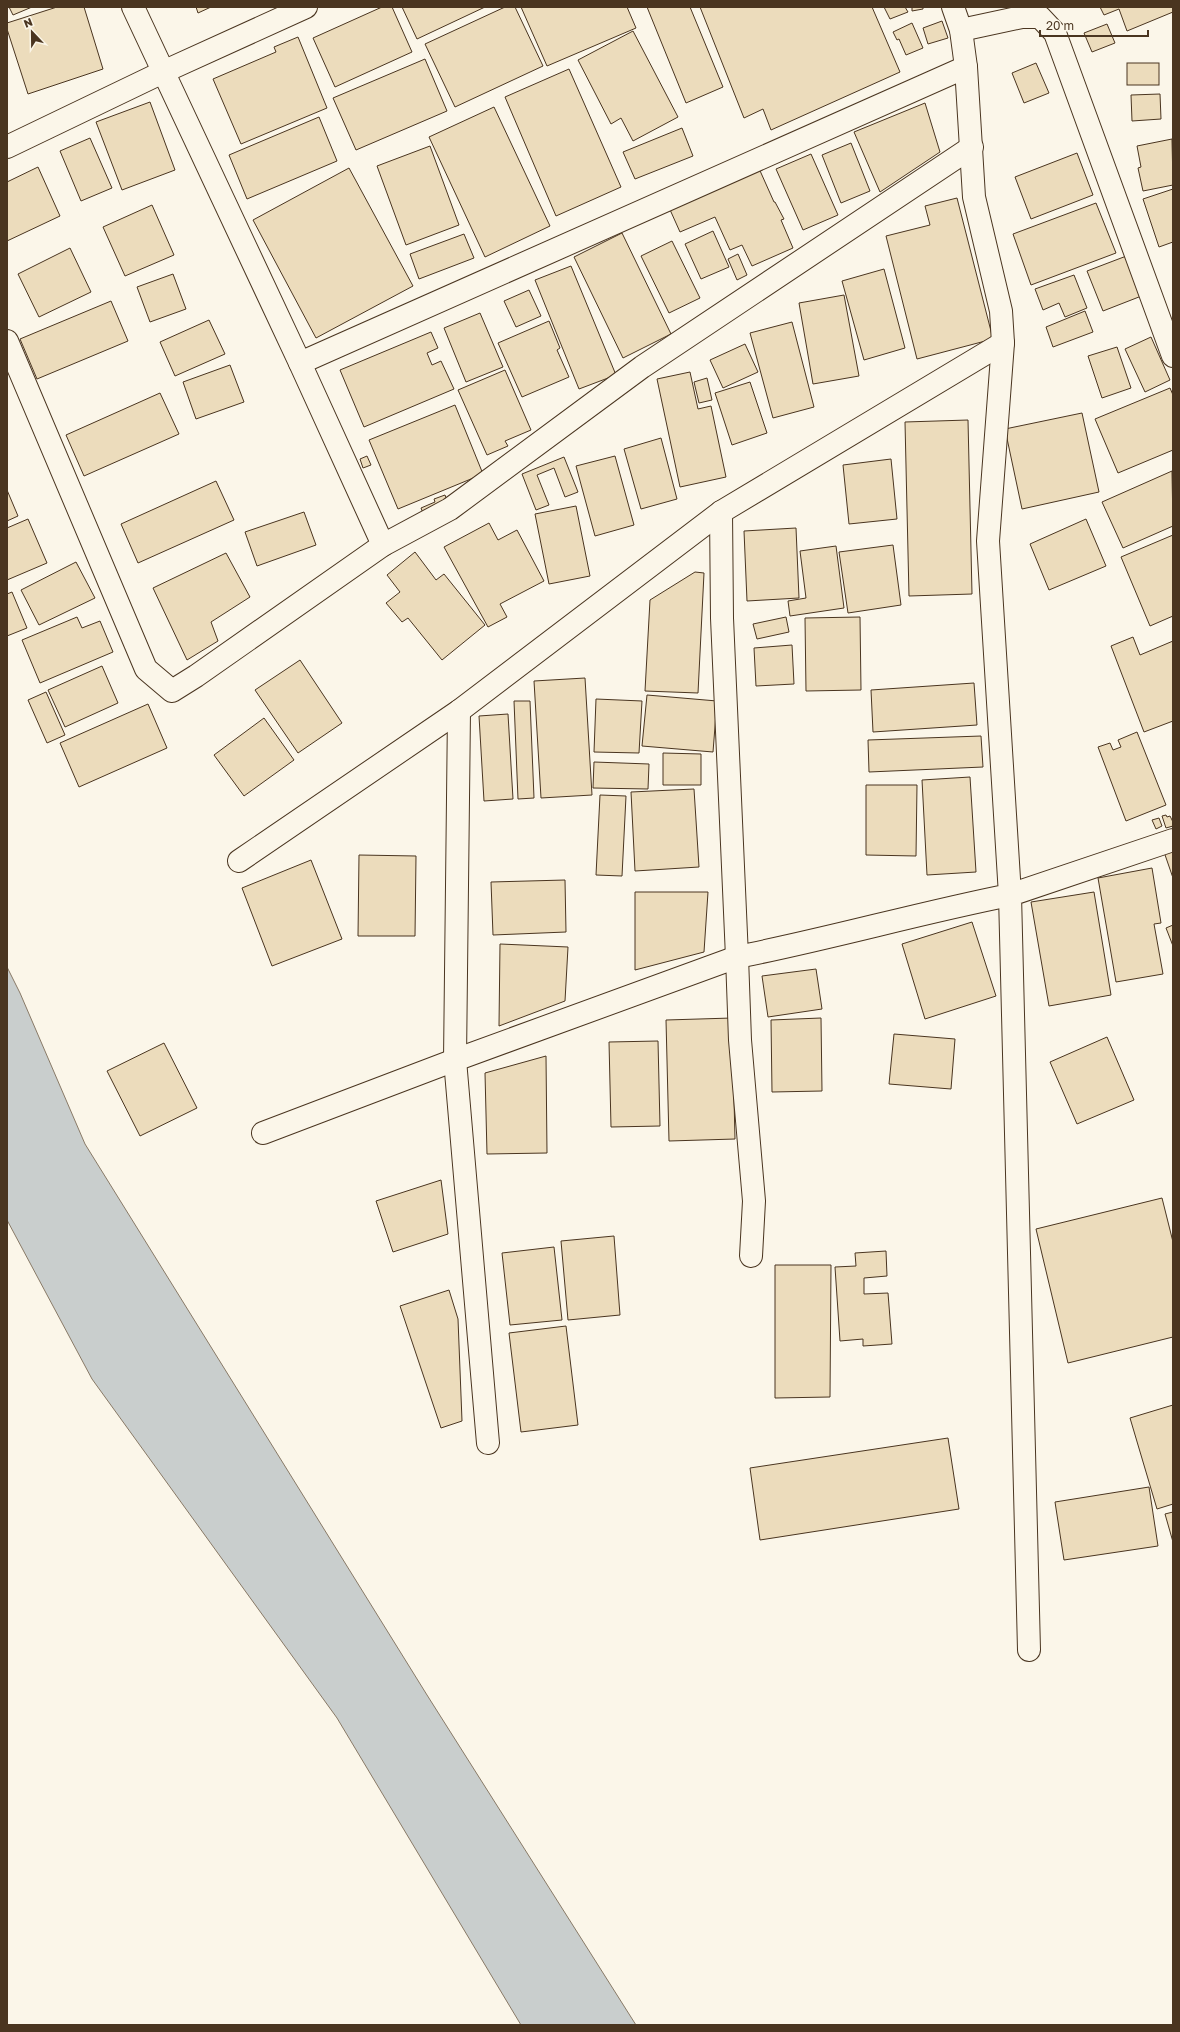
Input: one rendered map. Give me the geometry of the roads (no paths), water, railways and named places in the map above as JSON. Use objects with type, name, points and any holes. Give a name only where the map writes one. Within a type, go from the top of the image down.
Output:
[{"type":"street","points":[[134,7],[383,545]]},
{"type":"street","points":[[7,147],[163,72],[306,7]]},
{"type":"street","points":[[953,7],[961,30],[966,67],[974,197],[1001,311],[1003,343],[988,541],[1010,895],[1029,1650]]},
{"type":"street","points":[[961,30],[1022,17],[1040,17],[1055,33],[1173,356]]},
{"type":"street","points":[[300,363],[966,67]]},
{"type":"street","points":[[7,341],[146,669],[172,691],[196,676],[383,545],[450,509],[642,367],[972,147]]},
{"type":"street","points":[[239,861],[459,710],[721,512],[1003,343]]},
{"type":"street","points":[[721,512],[722,618],[740,1040],[754,1201],[751,1256]]},
{"type":"street","points":[[459,710],[455,1060],[488,1443]]},
{"type":"street","points":[[263,1133],[455,1060],[737,957],[799,945],[948,907],[1010,895],[1173,840]]}]
